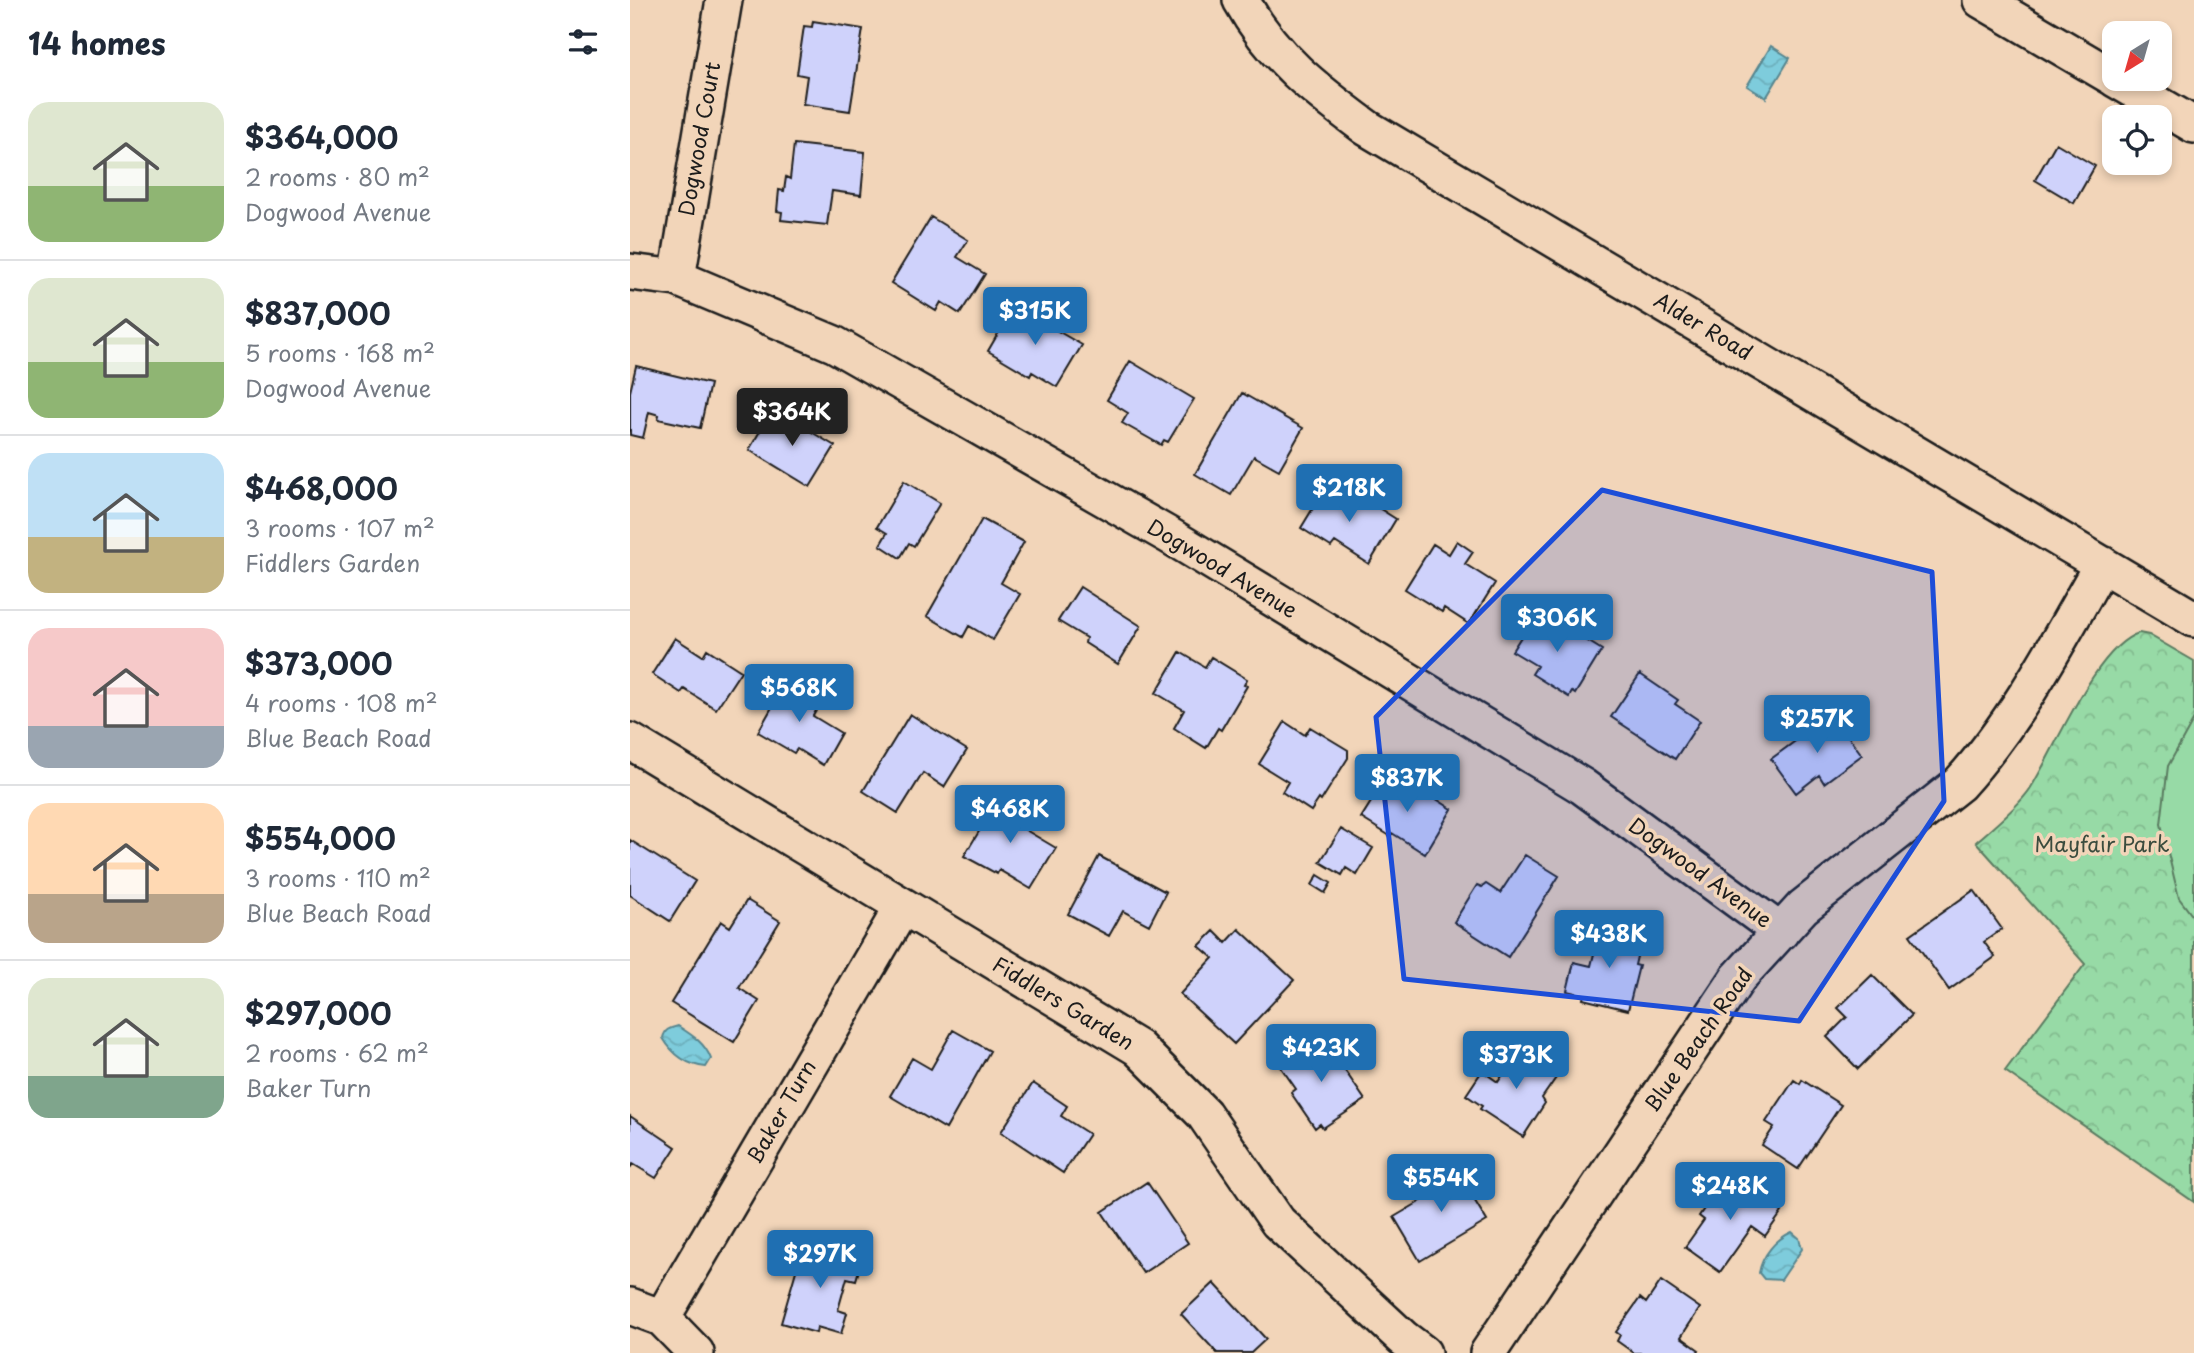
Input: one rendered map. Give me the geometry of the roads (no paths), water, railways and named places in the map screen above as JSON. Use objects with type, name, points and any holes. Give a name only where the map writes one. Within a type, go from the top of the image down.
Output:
[{"type":"street","name":"Dogwood Court","points":[[677,278],[724,0]]},
{"type":"street","name":"Alder Road","points":[[1241,0],[1279,55],[1318,91],[1367,128],[2194,619]]},
{"type":"street","points":[[1981,0],[2102,70]]},
{"type":"street","points":[[2137,91],[2194,125]]},
{"type":"street","name":"Dogwood Avenue","points":[[630,272],[677,278],[834,344],[1170,536],[1582,786],[1781,932]]},
{"type":"street","name":"Blue Beach Road","points":[[1488,1353],[1738,978],[1803,907],[1959,784],[1981,760],[2027,693],[2102,564]]},
{"type":"street","name":"Fiddlers Garden","points":[[630,741],[1138,1048],[1205,1114],[1278,1222],[1423,1353]]},
{"type":"street","name":"Baker Turn","points":[[646,1312],[903,906]]},
{"type":"street","points":[[646,1312],[696,1353]]},
{"type":"water","points":[[1771,46],[1790,58],[1766,98],[1747,86]]},
{"type":"water","points":[[678,1026],[705,1048],[711,1059],[706,1067],[686,1061],[667,1044],[663,1038],[665,1033]]},
{"type":"water","points":[[1792,1232],[1799,1238],[1802,1249],[1781,1280],[1764,1279],[1759,1273],[1767,1254],[1775,1243]]},
{"type":"park label","name":"Mayfair Park","points":[[2102,845]]}]
